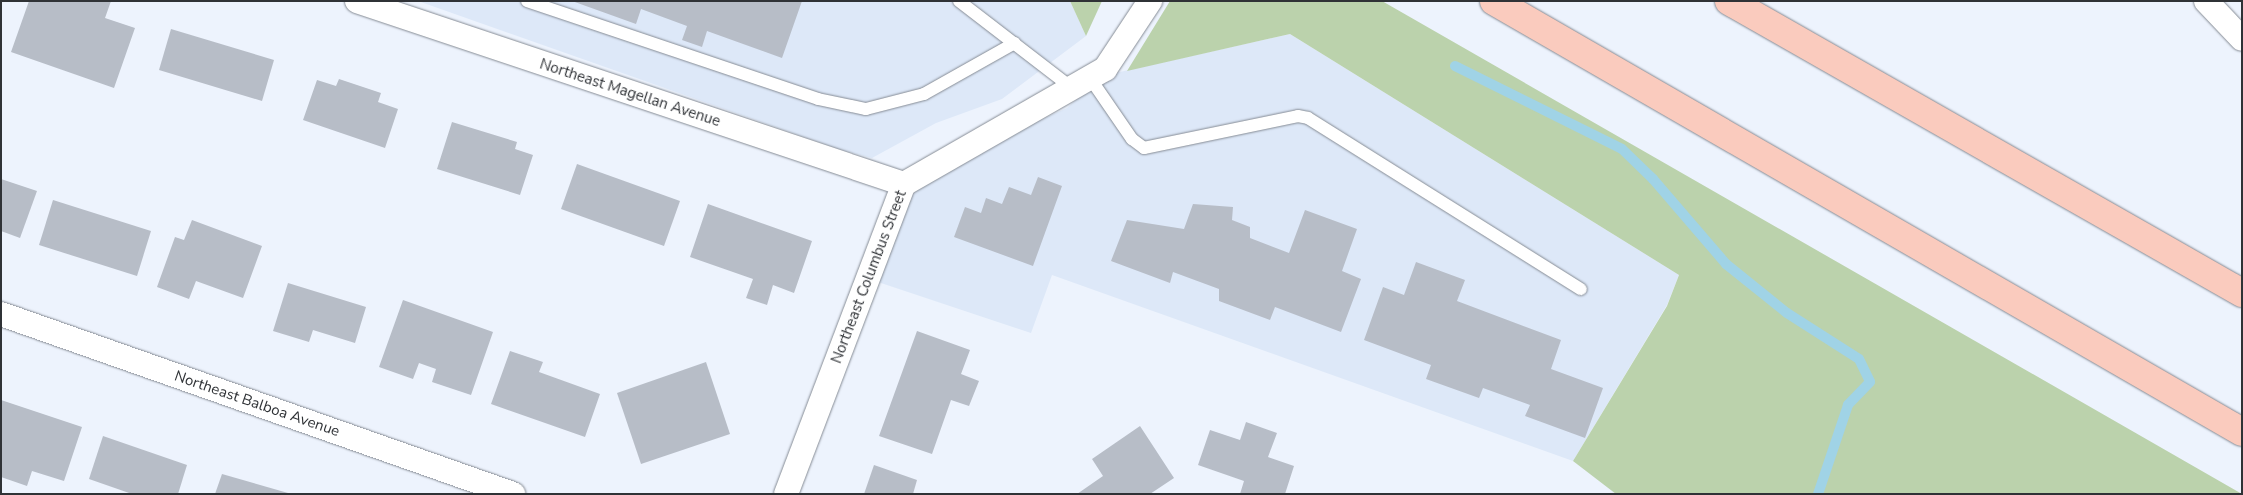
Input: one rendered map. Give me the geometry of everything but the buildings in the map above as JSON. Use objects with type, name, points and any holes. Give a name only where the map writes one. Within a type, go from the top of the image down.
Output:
[{"type":"main road","points":[[1494,1],[2242,432]]},
{"type":"main road","points":[[1729,1],[2242,293]]},
{"type":"street","name":"Northeast Magellan Avenue","points":[[357,1],[904,184]]},
{"type":"street","name":"Northeast Columbus Street","points":[[786,494],[904,184],[1105,69],[1150,1]]},
{"type":"street","points":[[2206,1],[2238,29]]},
{"type":"street","name":"Northeast Balboa Avenue","points":[[1,314],[513,494]]},
{"type":"lane","points":[[527,1],[818,99],[866,109],[924,94],[1015,44]]},
{"type":"lane","points":[[959,1],[1015,44],[1081,83],[1132,139],[1144,148],[1298,116],[1308,118],[1581,290]]},
{"type":"shaded area","points":[[418,1],[1070,1],[1086,36],[1002,99],[936,123],[872,158],[841,150]]},
{"type":"shaded area","points":[[1290,34],[1679,275],[1667,305],[1573,461],[1052,275],[1031,333],[857,275],[885,224],[920,187],[963,155],[1067,108],[1102,76]]},
{"type":"green space","points":[[1070,1],[1102,1],[1086,36]]},
{"type":"green space","points":[[1170,1],[1382,1],[2242,494],[1616,494],[1573,461],[1667,306],[1679,275],[1290,34],[1127,71]]},
{"type":"waterway","points":[[1455,66],[1622,149],[1653,179],[1726,264],[1787,313],[1859,359],[1870,382],[1848,405],[1818,494]]}]
